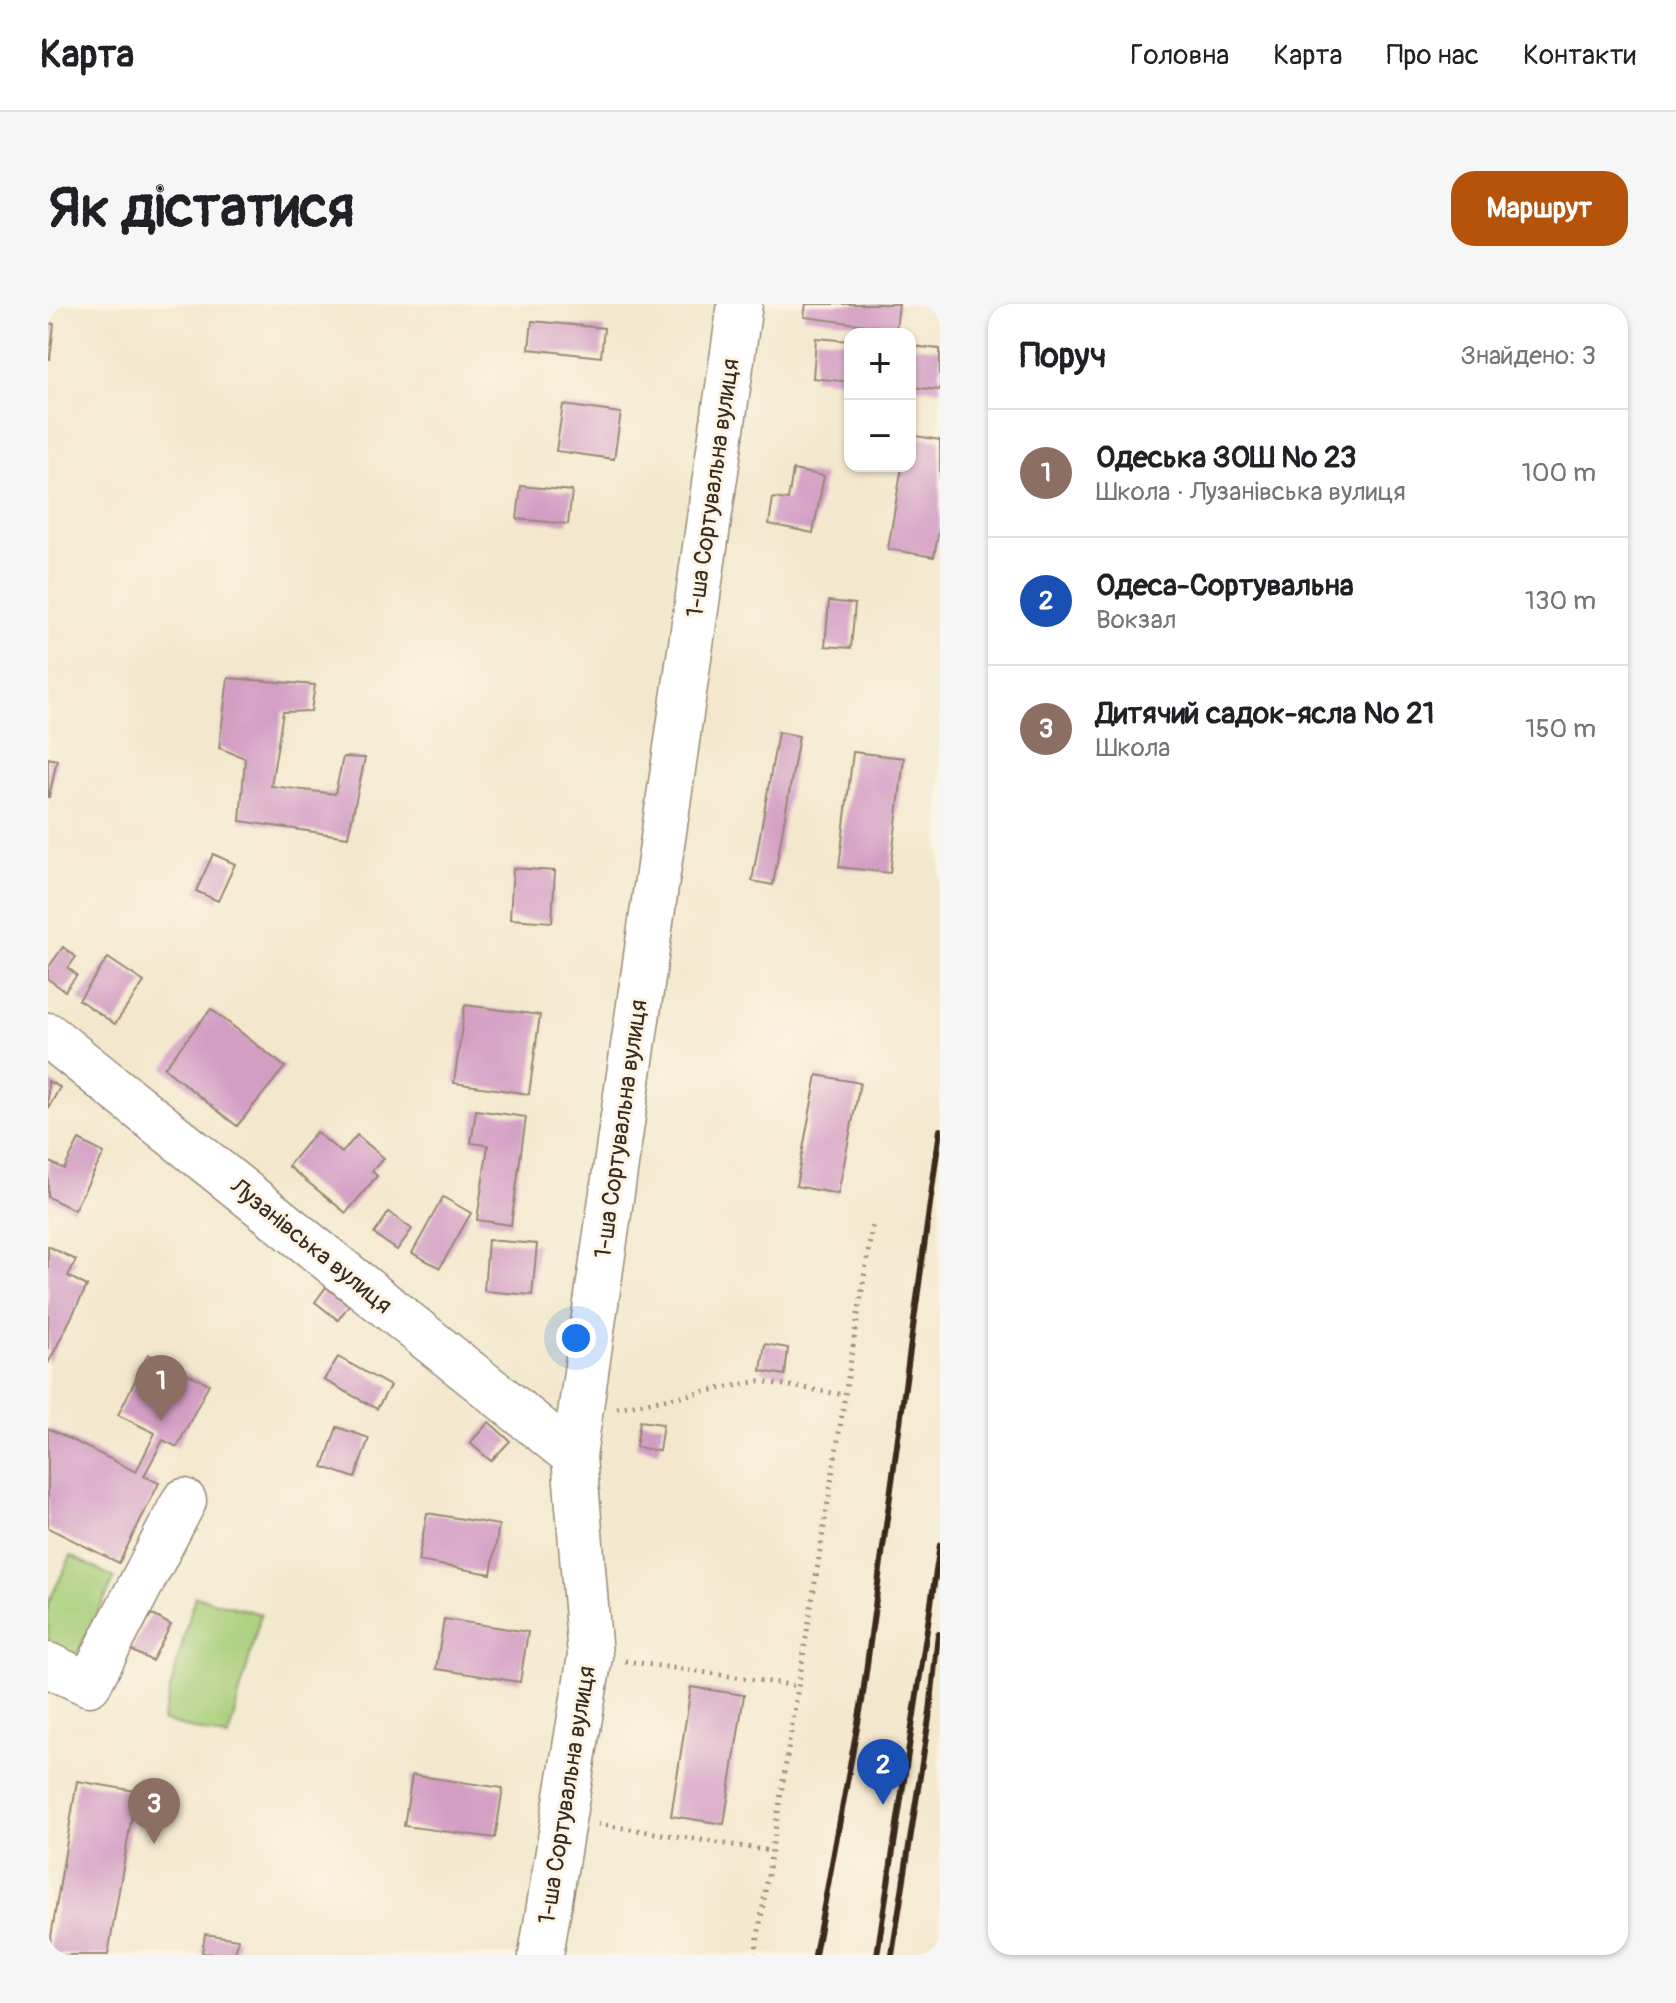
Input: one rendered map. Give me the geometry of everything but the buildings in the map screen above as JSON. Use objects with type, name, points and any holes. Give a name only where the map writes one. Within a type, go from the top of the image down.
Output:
[{"type":"street","name":"1-ша Сортувальна вулиця","points":[[541,1955],[590,1656],[577,1435],[740,304]]},
{"type":"street","name":"Лузанівська вулиця","points":[[48,1035],[577,1435]]},
{"type":"street","points":[[48,1665],[89,1684],[184,1501]]},
{"type":"path","points":[[755,1955],[873,1222]]},
{"type":"path","points":[[577,1435],[760,1381],[845,1395]]},
{"type":"path","points":[[590,1656],[798,1686]]},
{"type":"path","points":[[563,1819],[771,1851]]},
{"type":"green space","points":[[71,1556],[115,1578],[75,1658],[48,1645],[48,1603]]},
{"type":"green space","points":[[195,1596],[261,1614],[228,1738],[162,1721]]},
{"type":"railway","points":[[815,1955],[862,1701],[940,1130]]},
{"type":"railway","points":[[877,1955],[940,1545]]},
{"type":"railway","points":[[892,1955],[930,1712],[938,1634]]},
{"type":"place","name":"Одеська ЗОШ № 23","points":[[161,1421]]},
{"type":"place","name":"Одеса-Сортувальна","points":[[883,1805]]},
{"type":"place","name":"Дитячий садок-ясла № 21","points":[[154,1844]]}]
